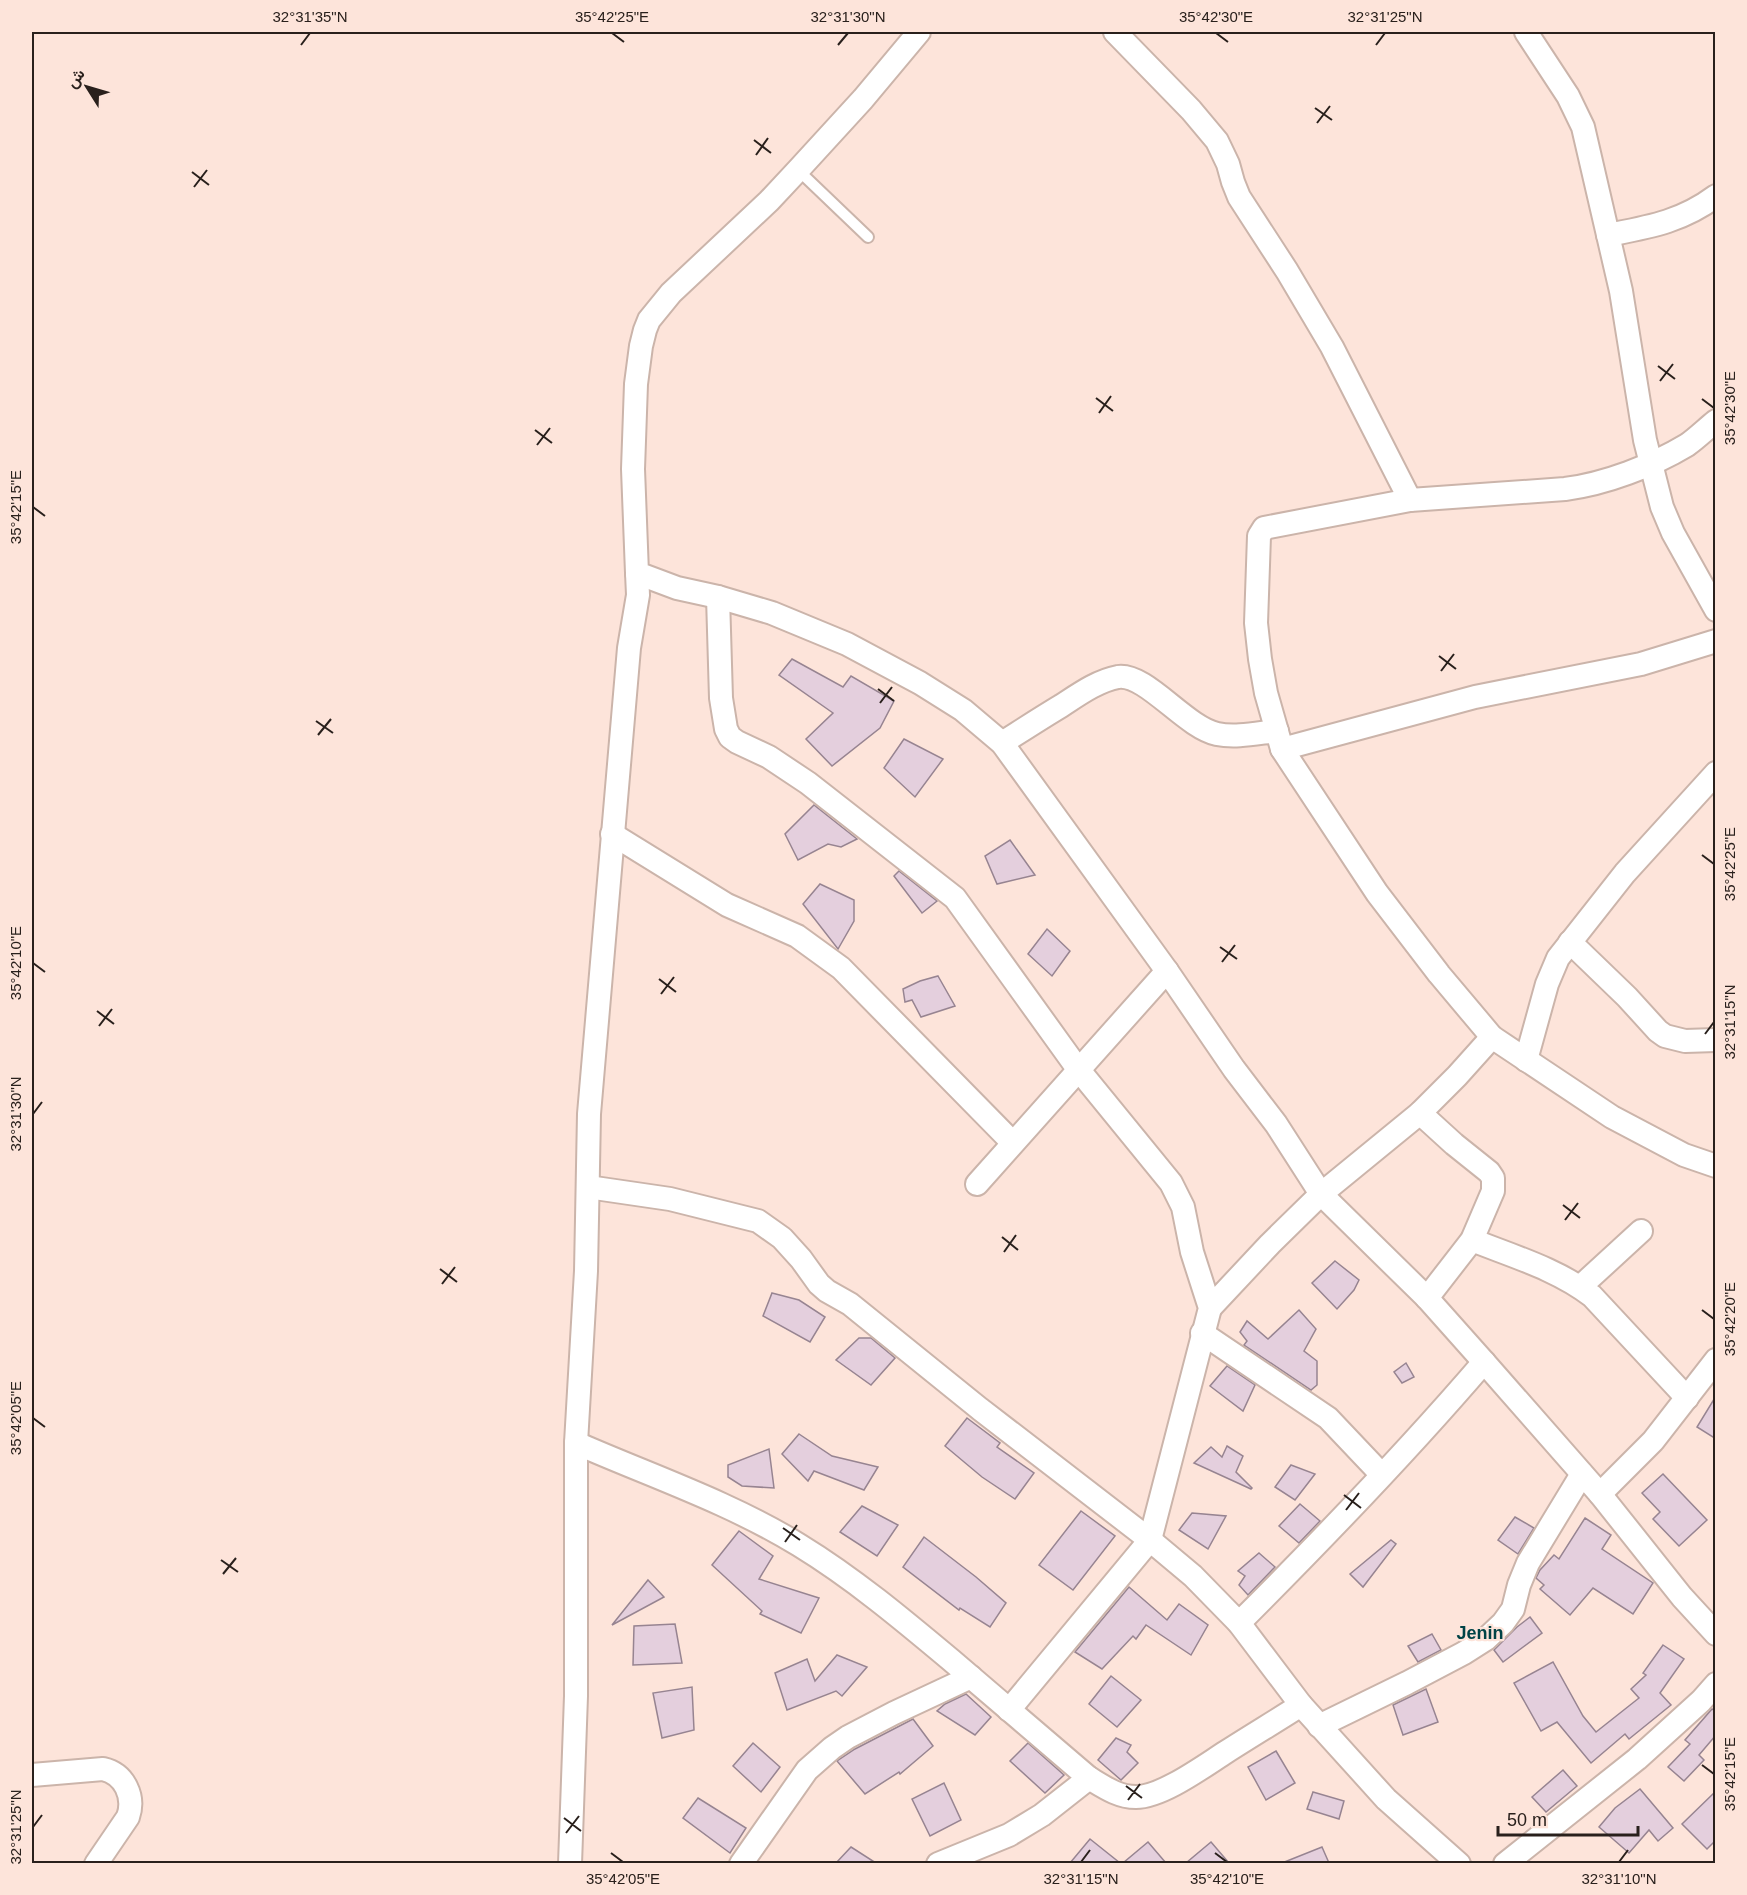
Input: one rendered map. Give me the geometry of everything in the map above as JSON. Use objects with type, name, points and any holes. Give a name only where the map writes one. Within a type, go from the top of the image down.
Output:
[{"type":"street","points":[[570,1863],[576,1696],[576,1443],[586,1271],[589,1114],[629,648],[638,595],[633,469],[636,384],[645,330],[656,310],[671,293],[769,201],[863,99],[919,32]]},
{"type":"street","points":[[1115,32],[1191,110],[1217,141],[1228,164],[1239,197],[1287,271],[1332,347],[1410,500]]},
{"type":"street","points":[[1526,32],[1568,96],[1583,127],[1621,291],[1645,440],[1662,507],[1673,533],[1716,610]]},
{"type":"street","points":[[1608,235],[1682,218],[1716,196]]},
{"type":"street","points":[[1716,421],[1688,444],[1651,464],[1587,486],[1410,500],[1268,526],[1260,533],[1256,623],[1266,693],[1279,740],[1377,893],[1439,974],[1492,1037],[1636,1131],[1684,1155],[1716,1166]]},
{"type":"street","points":[[637,573],[676,588],[718,597],[806,626],[921,683],[963,710],[1002,743],[1167,971],[1234,1069],[1276,1124],[1321,1194],[1427,1298],[1600,1494],[1682,1597],[1716,1634]]},
{"type":"street","points":[[718,597],[720,681],[726,729],[730,736],[737,742],[769,757],[808,783],[955,898],[1078,1069],[1172,1183],[1183,1207],[1192,1252],[1210,1308]]},
{"type":"street","points":[[1002,743],[1092,686],[1116,678],[1132,679],[1152,691],[1198,726],[1216,734],[1244,734],[1279,740],[1475,697],[1641,664],[1716,641]]},
{"type":"street","points":[[1526,1060],[1552,970],[1570,942],[1625,873],[1716,773]]},
{"type":"street","points":[[612,834],[727,904],[797,936],[841,968],[1012,1143]]},
{"type":"street","points":[[1570,942],[1665,1036],[1685,1041],[1716,1040]]},
{"type":"street","points":[[977,1184],[1167,971]]},
{"type":"street","points":[[1009,1710],[1150,1540],[1210,1308],[1321,1194],[1420,1113],[1492,1037]]},
{"type":"street","points":[[1420,1113],[1489,1172],[1493,1178],[1493,1191],[1472,1240],[1427,1298]]},
{"type":"street","points":[[588,1187],[670,1198],[748,1217],[765,1225],[782,1238],[827,1291],[850,1304],[1193,1576],[1239,1623],[1301,1705],[1386,1799],[1459,1863]]},
{"type":"street","points":[[1580,1287],[1641,1231]]},
{"type":"street","points":[[1472,1240],[1580,1287],[1700,1389]]},
{"type":"street","points":[[1202,1333],[1328,1418],[1382,1475]]},
{"type":"street","points":[[1600,1494],[1653,1441],[1700,1389],[1716,1360]]},
{"type":"street","points":[[1239,1623],[1307,1555],[1438,1416],[1484,1362]]},
{"type":"street","points":[[576,1443],[708,1497],[799,1545],[850,1580],[909,1626],[1089,1778],[1107,1790],[1134,1797],[1149,1796],[1185,1778],[1301,1705]]},
{"type":"street","points":[[1319,1726],[1464,1653],[1486,1639],[1503,1623],[1513,1609],[1528,1563],[1582,1474]]},
{"type":"street","points":[[741,1863],[807,1770],[832,1748],[894,1713],[971,1677]]},
{"type":"street","points":[[1505,1863],[1637,1759],[1701,1701],[1716,1684]]},
{"type":"street","points":[[32,1774],[103,1769],[114,1773],[122,1780],[128,1791],[131,1809],[128,1817],[96,1863]]},
{"type":"street","points":[[938,1863],[1009,1836],[1042,1815],[1089,1778]]},
{"type":"lane","points":[[798,170],[868,237]]},
{"type":"building","points":[[792,659],[843,687],[851,676],[894,701],[880,728],[832,766],[806,739],[833,713],[779,675]]},
{"type":"building","points":[[904,739],[943,759],[915,797],[884,768]]},
{"type":"building","points":[[814,805],[857,839],[841,847],[828,844],[798,860],[785,834]]},
{"type":"building","points":[[1010,840],[1035,875],[997,884],[985,856]]},
{"type":"building","points":[[899,871],[937,901],[922,913],[894,876]]},
{"type":"building","points":[[820,884],[854,900],[854,921],[838,949],[803,904]]},
{"type":"building","points":[[1047,929],[1070,951],[1052,976],[1028,954]]},
{"type":"building","points":[[938,976],[955,1006],[921,1017],[912,1000],[905,1002],[903,989]]},
{"type":"building","points":[[1335,1261],[1359,1280],[1354,1290],[1337,1309],[1312,1283]]},
{"type":"building","points":[[772,1293],[799,1300],[825,1317],[810,1342],[763,1316]]},
{"type":"building","points":[[1299,1310],[1316,1329],[1304,1351],[1317,1361],[1317,1385],[1311,1390],[1244,1345],[1247,1341],[1240,1332],[1247,1321],[1268,1339]]},
{"type":"building","points":[[859,1338],[871,1338],[895,1358],[871,1385],[836,1360]]},
{"type":"building","points":[[1406,1363],[1414,1377],[1402,1383],[1394,1372]]},
{"type":"building","points":[[1227,1366],[1255,1385],[1243,1411],[1210,1386]]},
{"type":"building","points":[[1716,1396],[1716,1439],[1697,1427]]},
{"type":"building","points":[[967,1418],[1000,1443],[997,1447],[1034,1473],[1015,1499],[982,1477],[945,1446]]},
{"type":"building","points":[[799,1434],[832,1456],[878,1467],[864,1490],[814,1471],[808,1481],[782,1454]]},
{"type":"building","points":[[1227,1446],[1243,1456],[1236,1472],[1251,1489],[1194,1463],[1211,1447],[1222,1457]]},
{"type":"building","points":[[769,1449],[774,1488],[742,1486],[728,1477],[728,1465]]},
{"type":"building","points":[[1291,1465],[1315,1474],[1295,1500],[1275,1487]]},
{"type":"building","points":[[1663,1474],[1707,1520],[1679,1546],[1653,1519],[1660,1512],[1642,1493]]},
{"type":"building","points":[[1300,1504],[1320,1521],[1299,1543],[1279,1526]]},
{"type":"building","points":[[862,1506],[898,1525],[877,1556],[840,1532]]},
{"type":"building","points":[[1081,1511],[1115,1536],[1073,1590],[1039,1565]]},
{"type":"building","points":[[1192,1513],[1226,1516],[1208,1549],[1179,1530]]},
{"type":"building","points":[[1515,1517],[1534,1528],[1518,1554],[1498,1540]]},
{"type":"building","points":[[1585,1518],[1611,1535],[1602,1549],[1653,1583],[1633,1614],[1593,1588],[1570,1615],[1540,1589],[1544,1585],[1536,1578],[1540,1570],[1554,1555],[1559,1559]]},
{"type":"building","points":[[739,1531],[773,1556],[759,1579],[819,1598],[801,1633],[760,1614],[762,1611],[712,1565]]},
{"type":"building","points":[[924,1537],[1006,1603],[990,1627],[960,1608],[959,1610],[903,1567]]},
{"type":"building","points":[[1391,1540],[1396,1544],[1363,1587],[1350,1574]]},
{"type":"building","points":[[1259,1553],[1275,1567],[1248,1595],[1239,1585],[1245,1576],[1238,1571]]},
{"type":"building","points":[[648,1580],[664,1597],[612,1625]]},
{"type":"building","points":[[1129,1587],[1167,1620],[1179,1604],[1208,1625],[1191,1655],[1146,1625],[1136,1639],[1133,1636],[1102,1669],[1075,1652]]},
{"type":"building","points":[[1530,1617],[1542,1633],[1503,1662],[1494,1650]]},
{"type":"building","points":[[675,1624],[682,1663],[633,1665],[634,1626]]},
{"type":"building","points":[[1432,1634],[1441,1650],[1418,1662],[1408,1646]]},
{"type":"building","points":[[1663,1645],[1684,1659],[1660,1693],[1671,1705],[1629,1739],[1625,1734],[1591,1763],[1557,1722],[1541,1731],[1514,1683],[1553,1662],[1583,1716],[1596,1732],[1639,1698],[1631,1689],[1646,1675],[1643,1673]]},
{"type":"building","points":[[837,1655],[867,1667],[842,1696],[836,1691],[787,1710],[775,1673],[807,1659],[815,1681]]},
{"type":"building","points":[[1111,1676],[1141,1700],[1117,1727],[1089,1704]]},
{"type":"building","points":[[692,1687],[694,1730],[662,1738],[653,1693]]},
{"type":"building","points":[[1426,1689],[1438,1722],[1403,1735],[1393,1705]]},
{"type":"building","points":[[966,1694],[991,1717],[975,1735],[937,1711],[945,1704]]},
{"type":"building","points":[[1712,1709],[1716,1711],[1716,1735],[1699,1755],[1704,1760],[1684,1781],[1668,1767],[1690,1744],[1685,1740]]},
{"type":"building","points":[[913,1719],[933,1746],[900,1774],[899,1772],[865,1794],[837,1761]]},
{"type":"building","points":[[1116,1738],[1131,1745],[1127,1752],[1138,1763],[1121,1780],[1098,1760]]},
{"type":"building","points":[[753,1743],[780,1767],[761,1792],[733,1766]]},
{"type":"building","points":[[1028,1743],[1064,1775],[1045,1793],[1010,1761]]},
{"type":"building","points":[[1276,1751],[1295,1783],[1266,1800],[1248,1767]]},
{"type":"building","points":[[1563,1770],[1577,1786],[1546,1812],[1532,1797]]},
{"type":"building","points":[[944,1783],[961,1820],[930,1836],[912,1799]]},
{"type":"building","points":[[1640,1789],[1673,1828],[1658,1841],[1649,1830],[1629,1853],[1599,1827],[1615,1808]]},
{"type":"building","points":[[1716,1791],[1716,1840],[1707,1849],[1682,1824]]},
{"type":"building","points":[[1313,1792],[1344,1801],[1339,1819],[1307,1809]]},
{"type":"building","points":[[698,1798],[746,1828],[730,1853],[683,1818]]},
{"type":"building","points":[[1090,1839],[1120,1863],[1070,1863]]},
{"type":"building","points":[[1148,1842],[1166,1863],[1123,1863]]},
{"type":"building","points":[[1211,1842],[1229,1863],[1186,1863]]},
{"type":"building","points":[[851,1847],[876,1863],[836,1863]]},
{"type":"building","points":[[1322,1847],[1329,1863],[1282,1863]]},
{"type":"district","name":"Jenin","points":[[1480,1633]]}]
